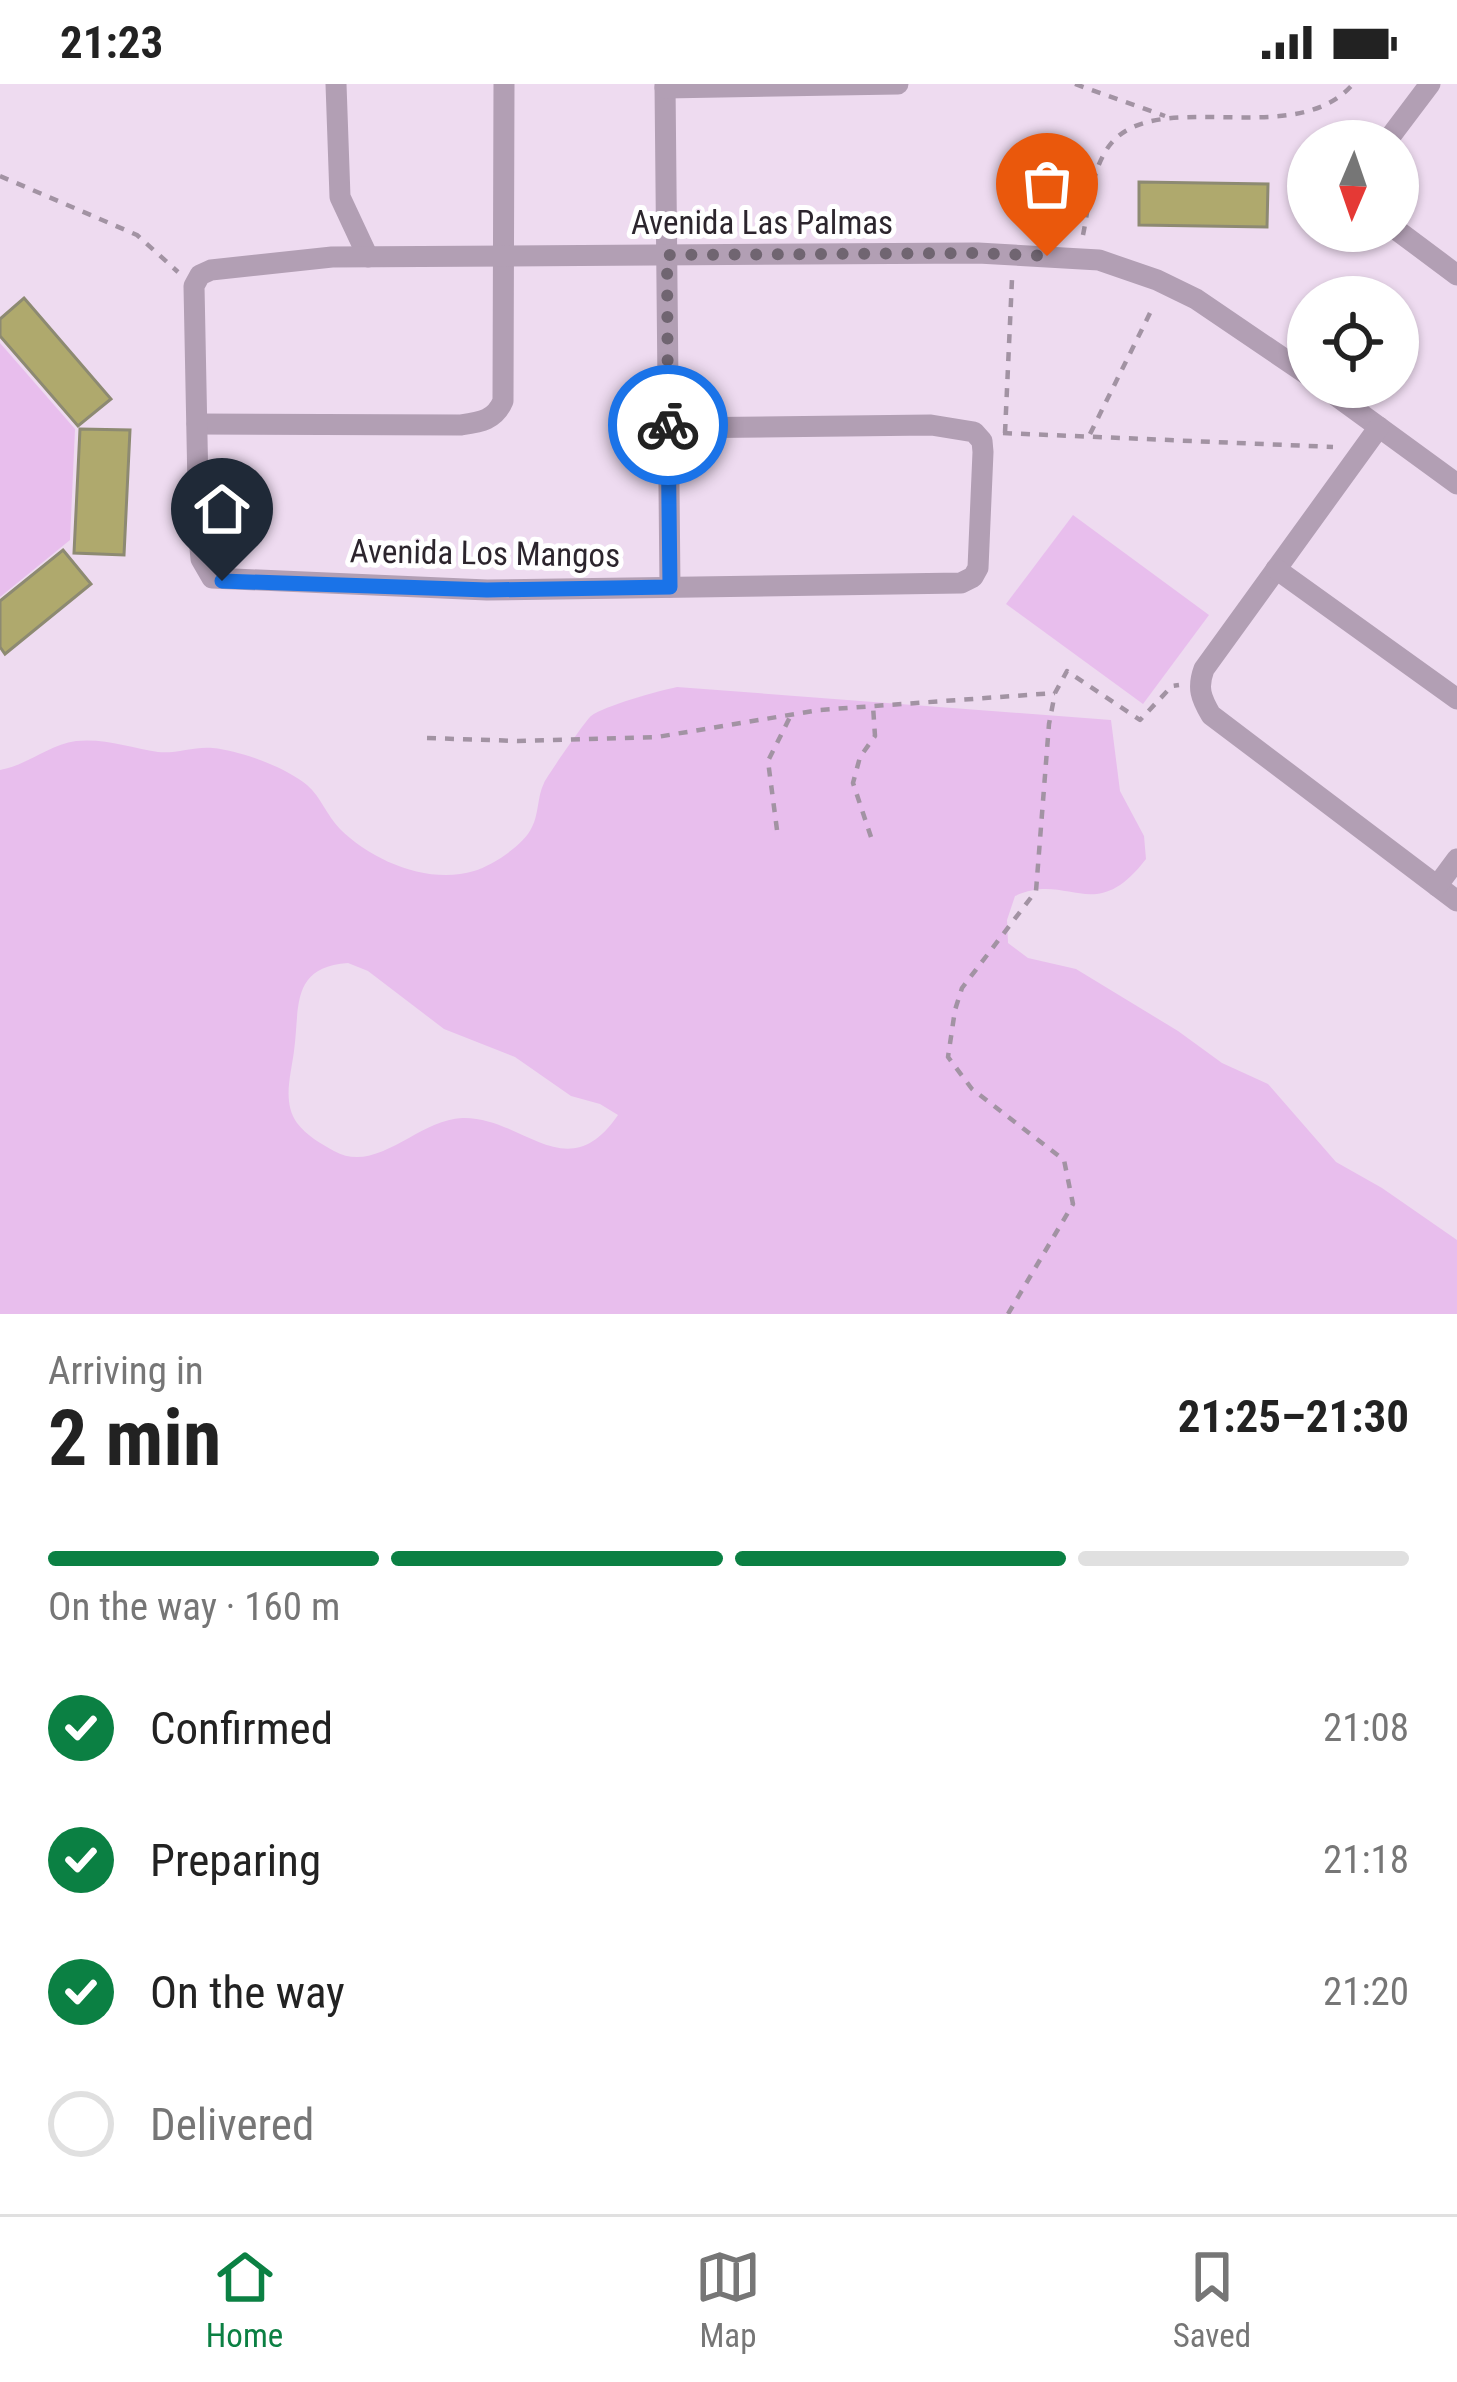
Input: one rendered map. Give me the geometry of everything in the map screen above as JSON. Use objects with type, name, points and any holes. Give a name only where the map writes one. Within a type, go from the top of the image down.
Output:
[{"type":"street","points":[[335,84],[340,197],[368,257]]},
{"type":"street","points":[[194,286],[197,424],[461,425],[483,422],[498,413],[503,401],[504,84]]},
{"type":"street","points":[[670,587],[665,86],[898,84]]},
{"type":"street","points":[[1403,120],[1430,84]]},
{"type":"street","points":[[1419,247],[1457,275]]},
{"type":"street","name":"Avenida Las Palmas","points":[[194,286],[200,275],[211,270],[368,257],[1013,255],[1099,260],[1165,284],[1232,320],[1287,360]]},
{"type":"street","points":[[1353,408],[1457,484]]},
{"type":"street","name":"Avenida Los Mangos","points":[[197,424],[201,559],[212,578],[487,590],[961,584],[978,568],[982,441],[974,432]]},
{"type":"street","points":[[668,428],[931,425],[974,432]]},
{"type":"street","points":[[1379,427],[1204,669],[1199,683],[1211,715],[1457,901]]},
{"type":"street","points":[[1276,569],[1457,699]]},
{"type":"street","points":[[1437,886],[1457,859]]},
{"type":"path","points":[[1075,84],[1169,118]]},
{"type":"path","points":[[1078,259],[1095,174],[1110,144],[1131,129],[1169,118],[1239,119],[1310,112],[1353,84]]},
{"type":"path","points":[[0,176],[137,235],[194,286]]},
{"type":"path","points":[[1005,433],[1013,255]]},
{"type":"path","points":[[1089,437],[1165,284]]},
{"type":"path","points":[[974,432],[1363,448]]},
{"type":"path","points":[[1008,1314],[1073,1204],[1064,1160],[972,1089],[948,1057],[955,1010],[962,988],[1036,891],[1054,694],[1067,671],[1140,720],[1172,686],[1199,683]]},
{"type":"path","points":[[428,738],[518,742],[657,737],[873,706],[1054,694]]},
{"type":"path","points":[[871,837],[853,783],[860,757],[875,736],[873,706]]},
{"type":"path","points":[[777,830],[768,761],[791,715]]},
{"type":"shaded area","points":[[0,343],[75,429],[70,540],[0,597]]},
{"type":"shaded area","points":[[1073,515],[1209,615],[1143,704],[1006,604]]},
{"type":"shaded area","points":[[677,687],[1111,720],[1120,791],[1144,836],[1146,859],[1111,890],[1081,894],[1034,890],[1015,896],[1007,920],[1008,943],[1028,958],[1076,969],[1222,1063],[1268,1084],[1336,1162],[1457,1240],[1457,1314],[0,1314],[0,770],[87,740],[158,752],[224,750],[298,778],[340,829],[368,851],[420,872],[457,875],[490,864],[528,834],[544,783],[591,716]],"holes":[[[348,963],[368,971],[444,1029],[515,1057],[571,1096],[618,1115],[599,1137],[581,1147],[544,1144],[484,1120],[462,1118],[429,1127],[366,1156],[350,1157],[329,1148],[301,1127],[290,1106],[298,1005],[316,972]]]},
{"type":"building","points":[[1139,182],[1268,184],[1267,227],[1139,225]]},
{"type":"building","points":[[24,298],[111,399],[78,426],[0,336],[0,319]]},
{"type":"building","points":[[80,429],[130,430],[124,555],[74,553]]},
{"type":"building","points":[[63,550],[91,584],[5,654],[0,647],[0,601]]},
{"type":"way so far","points":[[668,425],[667,255],[1047,256]]},
{"type":"route","points":[[222,581],[487,590],[670,587],[668,425]]}]
